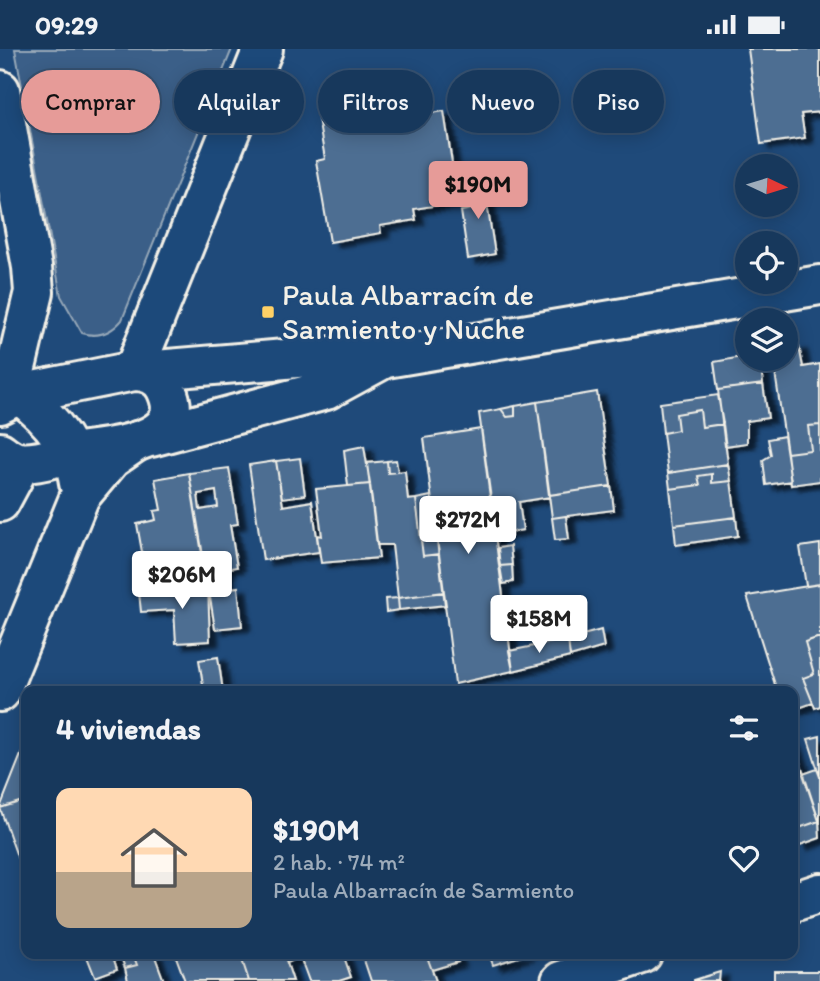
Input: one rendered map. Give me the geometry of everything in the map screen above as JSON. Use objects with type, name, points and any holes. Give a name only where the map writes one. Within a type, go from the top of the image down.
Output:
[{"type":"main road","points":[[139,371],[263,49]]},
{"type":"main road","points":[[0,90],[32,267],[34,292],[6,400]]},
{"type":"main road","points":[[6,400],[139,371],[320,356],[386,358],[820,285]]},
{"type":"main road","points":[[0,502],[9,459],[71,453],[144,439],[326,390],[386,358]]},
{"type":"main road","points":[[0,692],[80,496],[111,459],[144,439],[169,418],[171,405],[162,382],[139,371]]},
{"type":"main road","points":[[6,400],[51,423],[71,453],[78,472],[80,496]]},
{"type":"main road","points":[[798,900],[820,893]]},
{"type":"main road","points":[[561,981],[627,959]]},
{"type":"shaded area","points":[[15,49],[232,49],[223,70],[174,70],[174,133],[198,133],[122,320],[104,333],[82,333],[61,296],[31,133],[160,133],[160,70],[21,70],[21,81]]},
{"type":"building","points":[[748,49],[820,49],[820,112],[801,114],[805,138],[761,144]]},
{"type":"building","points":[[444,111],[458,202],[414,209],[416,220],[380,226],[381,233],[330,242],[316,161],[325,159],[321,133],[433,133],[433,113]]},
{"type":"building","points":[[482,172],[495,254],[468,259],[461,211],[473,209],[467,174]]},
{"type":"building","points":[[798,346],[803,367],[820,364],[820,425],[808,426],[811,450],[787,453],[775,371],[798,371]]},
{"type":"building","points":[[735,358],[735,371],[761,371],[763,384],[718,390],[714,362]]},
{"type":"building","points":[[763,384],[768,418],[747,421],[747,443],[725,446],[718,390]]},
{"type":"building","points":[[597,392],[611,486],[549,495],[537,402]]},
{"type":"building","points":[[718,395],[723,424],[702,427],[700,410],[676,414],[678,430],[663,433],[660,403]]},
{"type":"building","points":[[537,402],[550,497],[519,502],[523,530],[496,535],[479,413],[501,409],[507,417],[515,416],[515,406]]},
{"type":"building","points":[[515,406],[515,416],[507,417],[501,409]]},
{"type":"building","points":[[700,410],[702,427],[723,424],[728,464],[668,473],[663,433],[678,430],[676,414]]},
{"type":"building","points":[[820,425],[820,481],[791,485],[787,453],[811,450],[808,426]]},
{"type":"building","points":[[481,429],[513,671],[455,684],[424,438]]},
{"type":"building","points":[[784,436],[791,481],[766,485],[763,460],[771,455],[768,439]]},
{"type":"building","points":[[364,446],[370,484],[348,486],[344,450]]},
{"type":"building","points":[[300,458],[305,495],[282,498],[276,461]]},
{"type":"building","points":[[396,460],[398,472],[388,473],[387,461]]},
{"type":"building","points":[[276,461],[283,506],[312,501],[319,552],[263,560],[249,465]]},
{"type":"building","points":[[387,461],[388,473],[405,471],[408,500],[416,499],[423,556],[439,554],[444,592],[398,598],[392,545],[377,545],[367,463]]},
{"type":"building","points":[[728,464],[731,481],[712,483],[712,474],[698,476],[700,485],[670,489],[668,473]]},
{"type":"building","points":[[229,468],[238,524],[230,525],[237,567],[225,569],[226,589],[209,591],[189,473]],"holes":[[[216,491],[218,507],[200,510],[198,494]]]},
{"type":"building","points":[[189,473],[204,566],[188,569],[191,585],[149,591],[137,524],[156,520],[154,511],[161,510],[155,479]]},
{"type":"building","points":[[712,474],[712,483],[731,481],[736,517],[674,525],[670,489],[700,485],[698,476]]},
{"type":"building","points":[[370,484],[379,558],[321,563],[317,535],[322,536],[316,489]]},
{"type":"building","points":[[611,486],[614,510],[552,518],[549,495]]},
{"type":"building","points":[[431,496],[439,554],[423,556],[416,499]]},
{"type":"building","points":[[566,516],[569,539],[555,540],[552,518]]},
{"type":"building","points":[[736,517],[738,536],[676,545],[674,525]]},
{"type":"building","points":[[820,544],[820,584],[806,586],[800,547]]},
{"type":"building","points":[[510,546],[512,565],[500,566],[498,548]]},
{"type":"building","points":[[512,565],[513,582],[503,584],[500,566]]},
{"type":"building","points":[[820,584],[820,637],[805,642],[814,674],[803,678],[813,703],[798,708],[798,686],[775,686],[747,596]]},
{"type":"building","points":[[208,587],[210,641],[176,643],[174,610],[141,612],[139,592]]},
{"type":"building","points":[[238,587],[242,626],[215,629],[209,591]]},
{"type":"building","points":[[444,592],[446,605],[399,610],[398,598]]},
{"type":"building","points":[[398,598],[399,610],[386,612],[385,599]]},
{"type":"building","points":[[601,630],[604,647],[570,657],[568,639]]},
{"type":"building","points":[[820,637],[820,706],[815,708],[803,678],[814,674],[805,642]]},
{"type":"building","points":[[568,639],[570,657],[513,671],[509,651]]},
{"type":"building","points":[[218,657],[222,686],[203,686],[199,660]]},
{"type":"building","points":[[820,736],[820,777],[808,739]]},
{"type":"building","points":[[21,755],[21,802],[0,808]]},
{"type":"building","points":[[798,756],[819,821],[798,828]]},
{"type":"building","points":[[817,769],[820,777],[820,824],[803,774]]},
{"type":"building","points":[[21,802],[21,868],[0,808]]},
{"type":"building","points":[[819,821],[820,838],[800,845],[798,828]]},
{"type":"building","points":[[88,959],[114,959],[117,969],[95,977]]},
{"type":"building","points":[[122,959],[135,959],[137,965],[125,968]]},
{"type":"building","points":[[135,959],[156,959],[164,981],[128,981],[125,968],[137,965]]},
{"type":"building","points":[[177,959],[242,959],[249,981],[185,981]]},
{"type":"building","points":[[242,959],[286,959],[293,981],[249,981]]},
{"type":"building","points":[[301,959],[345,959],[351,977],[339,981],[309,981]]},
{"type":"building","points":[[364,959],[428,959],[436,981],[371,981]]},
{"type":"building","points":[[428,959],[457,959],[458,962],[432,970]]},
{"type":"building","points":[[491,959],[512,959],[493,965]]},
{"type":"building","points":[[774,971],[820,971],[820,981],[774,981]]},
{"type":"building","points":[[720,972],[719,981],[694,981],[694,980]]},
{"type":"place","name":"Paula Albarracín de Sarmiento y Nuche","points":[[268,312]]}]
